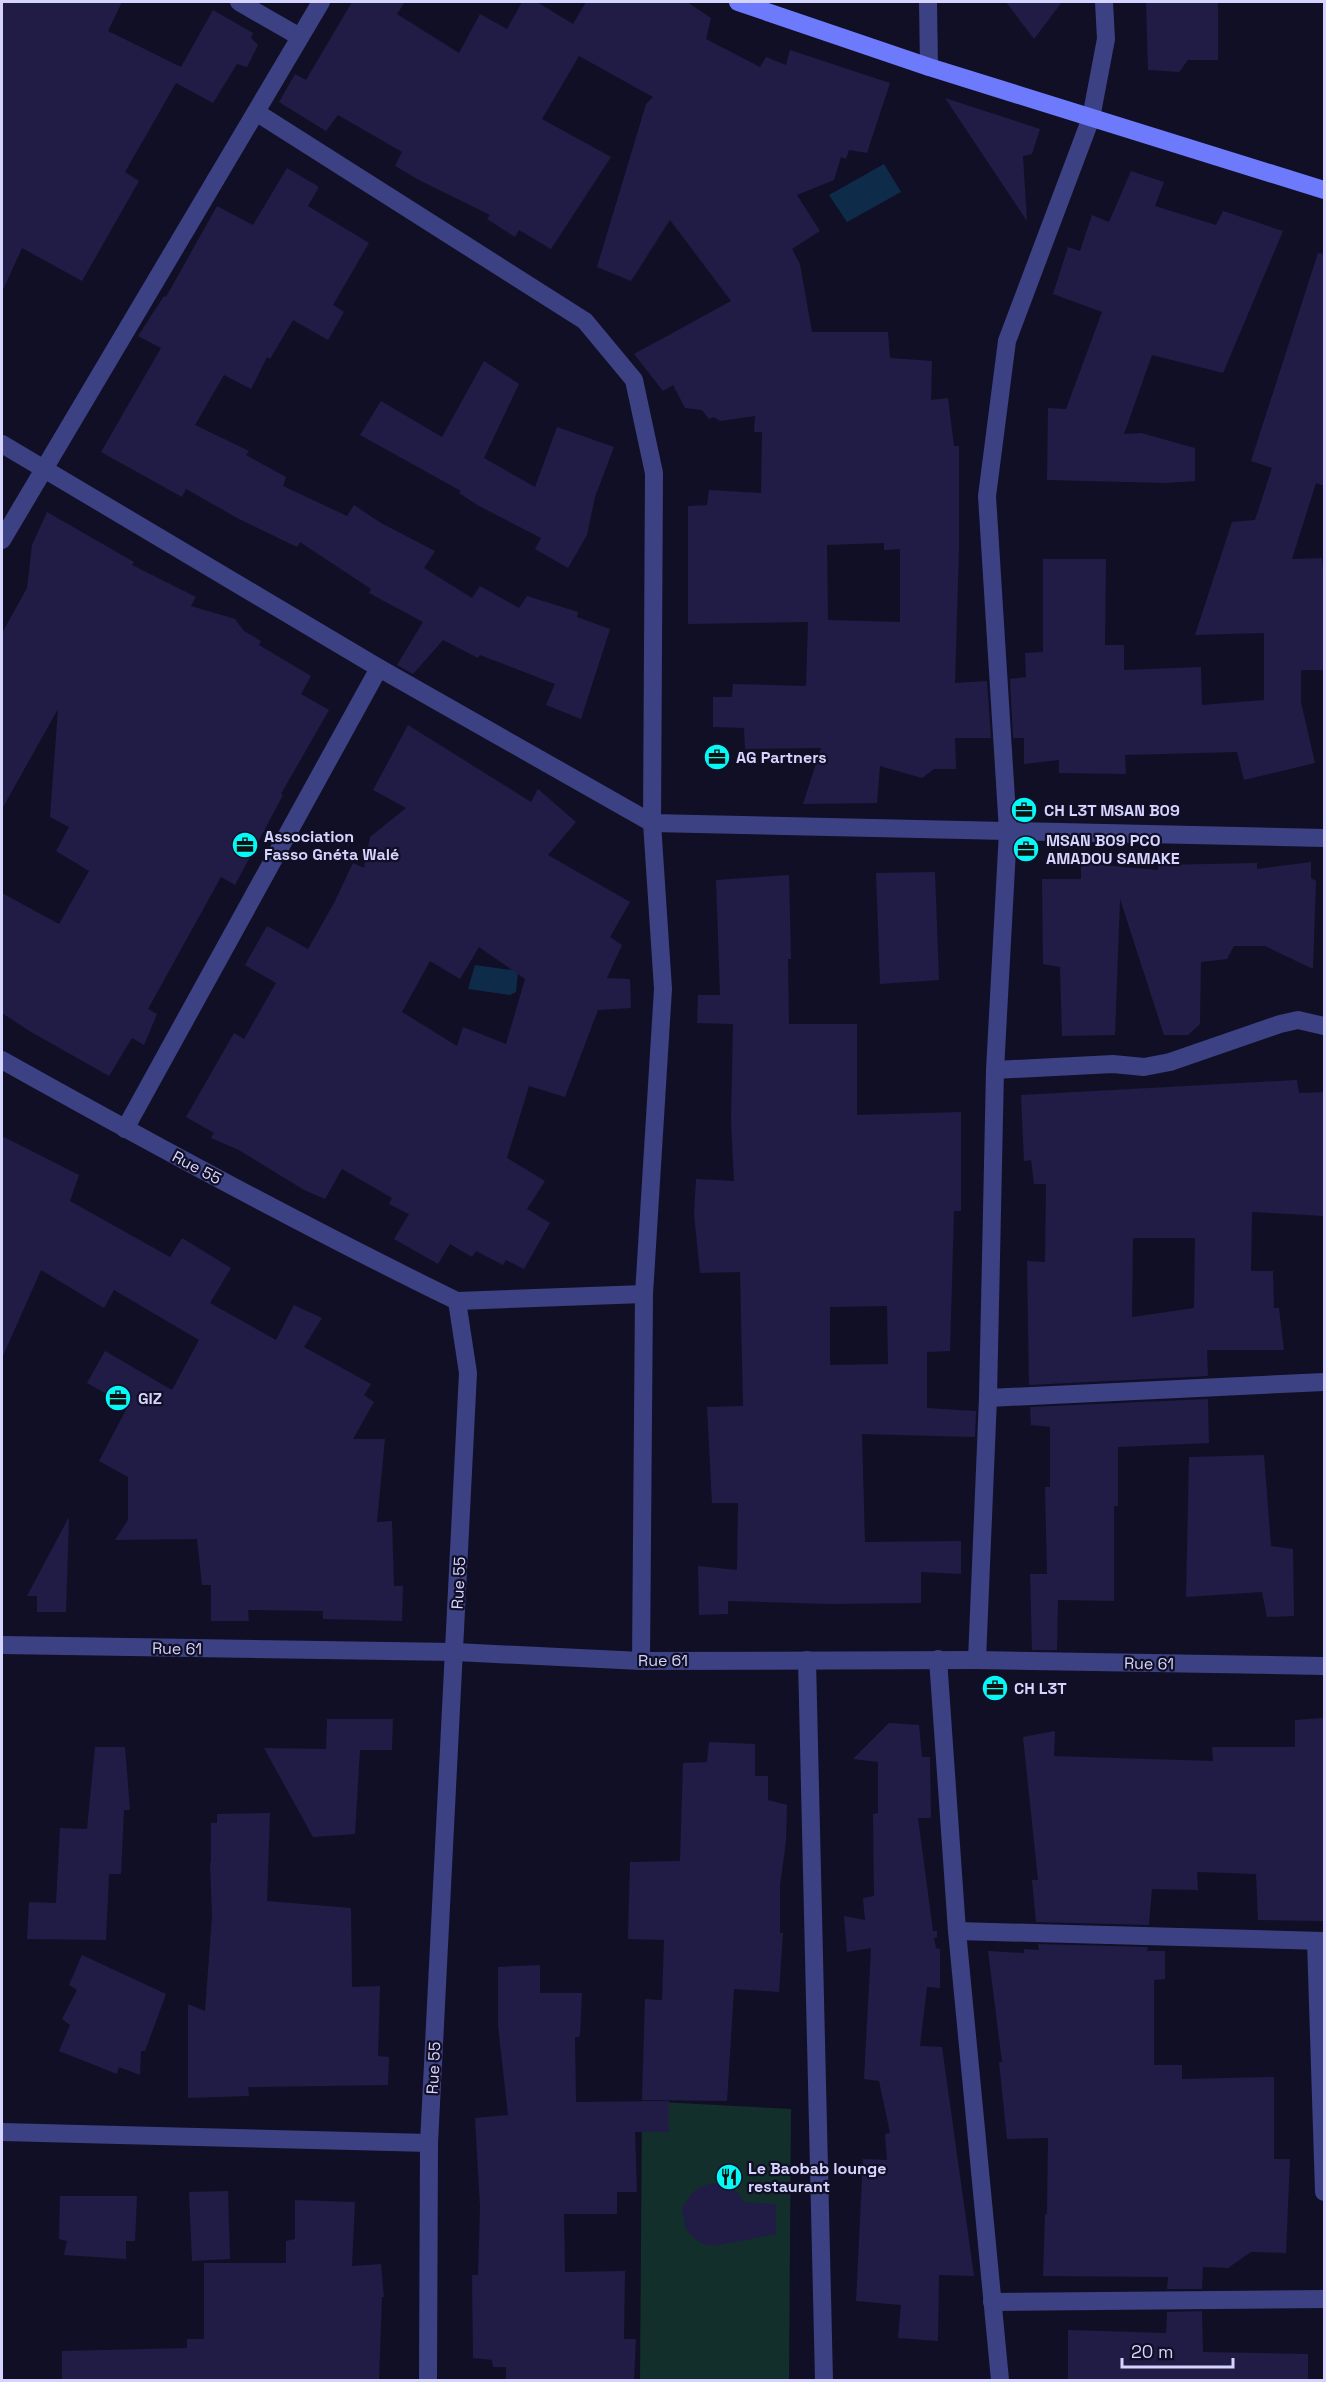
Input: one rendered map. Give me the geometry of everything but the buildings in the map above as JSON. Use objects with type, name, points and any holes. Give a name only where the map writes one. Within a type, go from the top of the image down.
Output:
[{"type":"street","points":[[239,2],[300,37]]},
{"type":"street","points":[[2,540],[321,2]]},
{"type":"street","points":[[738,2],[929,67],[1324,190]]},
{"type":"street","points":[[928,2],[929,67]]},
{"type":"street","points":[[977,1660],[988,1398],[995,1070],[1008,831],[987,496],[1007,341],[1091,118],[1106,39],[1104,2]]},
{"type":"street","points":[[256,112],[585,321],[634,380],[654,473],[652,824],[663,989],[644,1294],[641,1661]]},
{"type":"street","points":[[2,444],[379,668],[652,824],[1324,838]]},
{"type":"street","points":[[125,1129],[379,668]]},
{"type":"street","points":[[995,1070],[1113,1064],[1144,1067],[1170,1062],[1280,1024],[1298,1020],[1324,1026]]},
{"type":"street","name":"Rue 55","points":[[2,1060],[125,1129],[360,1253],[457,1301],[468,1372],[429,2143],[428,2380]]},
{"type":"street","points":[[457,1301],[644,1294]]},
{"type":"street","points":[[988,1398],[1324,1382]]},
{"type":"street","name":"Rue 61","points":[[2,1645],[455,1652],[641,1661],[938,1659],[1324,1666]]},
{"type":"street","points":[[938,1659],[957,1930],[1000,2380]]},
{"type":"street","points":[[807,1660],[824,2380]]},
{"type":"street","points":[[957,1930],[1321,1941],[1324,2192]]},
{"type":"street","points":[[2,2132],[429,2143]]},
{"type":"street","points":[[992,2302],[1324,2299]]},
{"type":"green space","points":[[642,2101],[791,2109],[789,2380],[640,2380]]},
{"type":"water","points":[[884,164],[901,192],[847,222],[829,195]]},
{"type":"water","points":[[475,965],[518,971],[516,992],[510,995],[468,989]]},
{"type":"place","name":"AG Partners","points":[[717,757]]},
{"type":"place","name":"CH L3T MSAN B09","points":[[1024,810]]},
{"type":"place","name":"Association Fasso Gnéta Walé","points":[[245,845]]},
{"type":"place","name":"MSAN B09 PCO AMADOU SAMAKE","points":[[1026,849]]},
{"type":"place","name":"GIZ","points":[[118,1398]]},
{"type":"place","name":"CH L3T","points":[[995,1688]]},
{"type":"place","name":"Le Baobab lounge restaurant","points":[[729,2177]]}]
